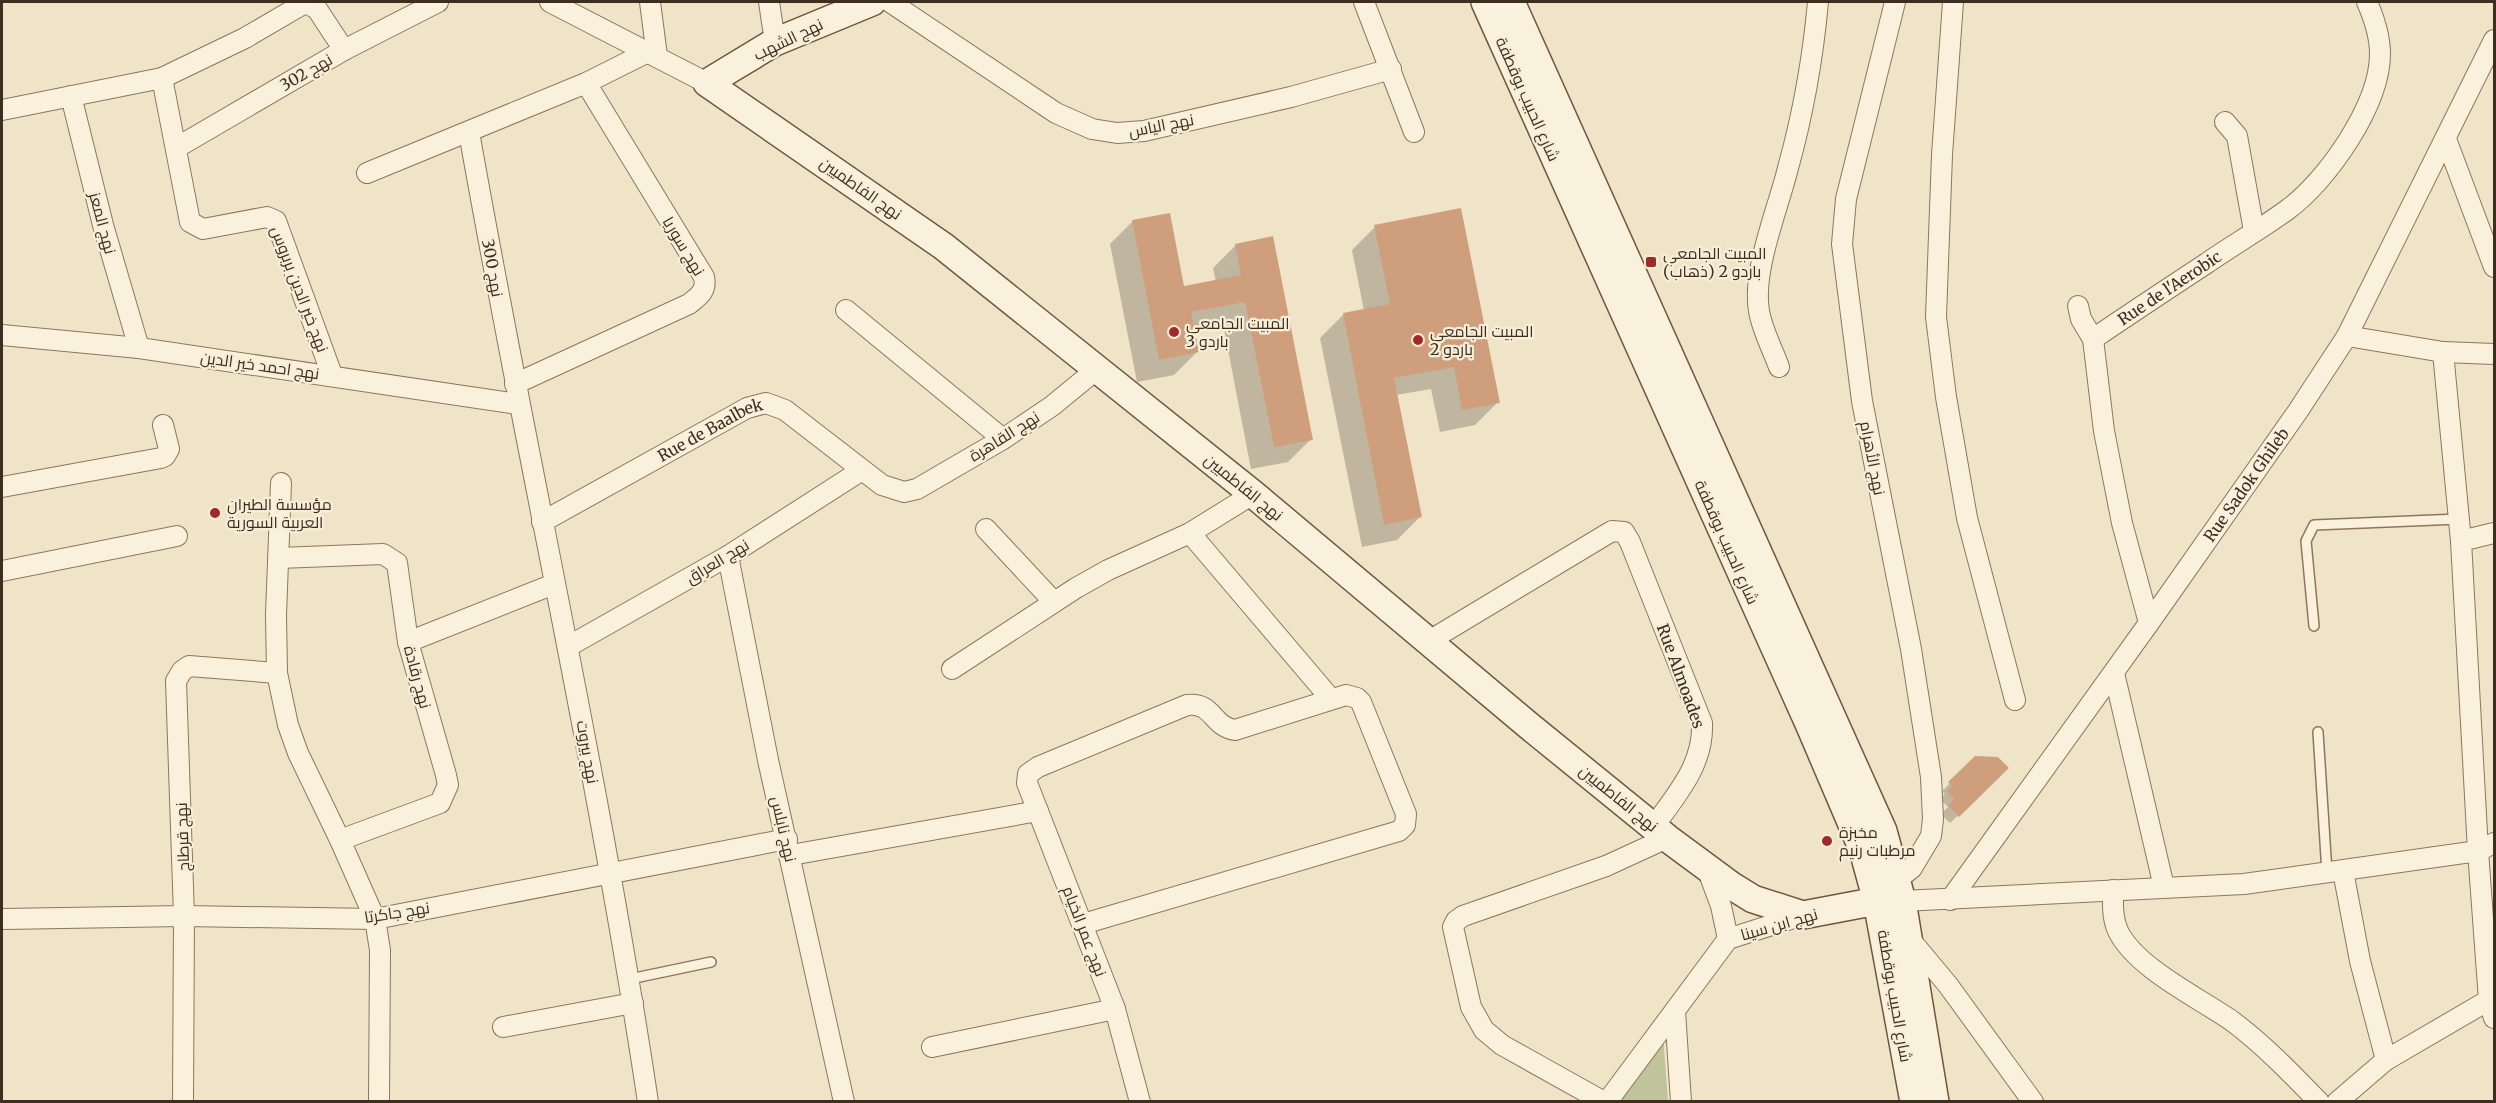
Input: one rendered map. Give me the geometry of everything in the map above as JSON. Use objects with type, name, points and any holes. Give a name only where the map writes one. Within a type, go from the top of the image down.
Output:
[{"type":"main road","name":"نهج الشهب","points":[[707,82],[775,42],[872,2]]},
{"type":"main road","name":"شارع الحبيب بوقطفة","points":[[1485,2],[1810,726],[1863,850],[1888,892],[1908,937],[1935,1101]]},
{"type":"main road","name":"شارع الحبيب بوقطفة","points":[[1511,2],[1883,831],[1888,892],[1914,1101]]},
{"type":"main road","name":"نهج الفاطميين","points":[[707,82],[943,246],[1253,494],[1528,725],[1707,868],[1753,899],[1803,915]]},
{"type":"main road","name":"نهج ابن سينا","points":[[1803,915],[1888,892]]},
{"type":"street","name":"نهج 302","points":[[176,148],[344,50],[438,2]]},
{"type":"street","points":[[550,2],[707,82]]},
{"type":"street","points":[[650,2],[652,54]]},
{"type":"street","points":[[769,2],[775,42]]},
{"type":"street","name":"نهج الياس","points":[[890,2],[1056,113],[1092,129],[1117,133],[1144,131],[1291,97],[1391,69]]},
{"type":"street","points":[[1364,2],[1414,132]]},
{"type":"street","points":[[1779,368],[1759,312],[1758,290],[1765,252],[1789,166],[1815,43],[1818,2]]},
{"type":"street","name":"نهج الأهرام","points":[[1888,892],[1912,868],[1931,836],[1933,819],[1931,777],[1911,649],[1862,401],[1842,244],[1846,199],[1896,2]]},
{"type":"street","points":[[1953,2],[1942,154],[1936,316],[1946,397],[1967,518],[2015,700]]},
{"type":"street","name":"Rue de l'Aerobic","points":[[2093,339],[2289,209],[2319,178],[2343,147],[2371,100],[2378,75],[2380,53],[2376,24],[2367,2]]},
{"type":"street","points":[[2,110],[162,78],[245,38],[303,4],[317,9],[344,50]]},
{"type":"street","name":"Rue Sadok Ghileb","points":[[1950,900],[2114,673],[2298,411],[2347,336],[2494,40]]},
{"type":"street","points":[[367,173],[652,54]]},
{"type":"street","name":"نهج خير الدين بربروس","points":[[162,78],[190,222],[203,229],[267,217],[276,221],[332,375]]},
{"type":"street","name":"نهج سوريا","points":[[514,384],[689,304],[703,292],[706,285],[704,277],[586,83]]},
{"type":"street","name":"نهج المعز","points":[[71,96],[103,225],[139,348]]},
{"type":"street","points":[[2225,122],[2237,136],[2254,231]]},
{"type":"street","name":"نهج 300","points":[[469,132],[518,404]]},
{"type":"street","points":[[2446,139],[2494,267]]},
{"type":"street","points":[[2078,306],[2081,319],[2093,339],[2104,431],[2122,523],[2149,623]]},
{"type":"street","points":[[846,310],[1003,439]]},
{"type":"street","name":"نهج احمد خير الدين","points":[[2,335],[139,348],[518,404]]},
{"type":"street","points":[[2347,336],[2443,352],[2494,354]]},
{"type":"street","points":[[2337,1101],[2386,1060],[2492,1009],[2486,847],[2443,352]]},
{"type":"street","name":"نهج القاهرة","points":[[904,492],[916,489],[1003,439],[1052,406],[1097,369]]},
{"type":"street","name":"Rue de Baalbek","points":[[542,522],[747,408],[766,403],[785,410],[882,485],[904,492]]},
{"type":"street","name":"نهج بيروت","points":[[518,404],[554,584],[569,646],[630,979],[648,1101]]},
{"type":"street","points":[[2,488],[161,458],[169,449],[163,425]]},
{"type":"street","name":"نهج العراق","points":[[569,646],[728,556],[862,470]]},
{"type":"street","points":[[281,483],[276,615],[277,673],[288,725],[298,753],[375,919],[380,950],[379,1101]]},
{"type":"street","points":[[952,669],[1054,602],[1108,570],[1190,533],[1253,494]]},
{"type":"street","points":[[986,530],[1054,602]]},
{"type":"street","name":"Rue Almoades","points":[[1429,641],[1612,531],[1619,530],[1627,536],[1702,723],[1703,741],[1688,779],[1661,832]]},
{"type":"street","points":[[2461,540],[2494,532]]},
{"type":"street","points":[[1083,924],[1399,831],[1405,825],[1406,814],[1365,708],[1352,695],[1331,699],[1190,533]]},
{"type":"street","points":[[2,571],[177,536]]},
{"type":"street","name":"نهج رقادة","points":[[279,558],[383,554],[391,557],[397,563],[408,642],[446,775],[448,785],[440,803],[340,840]]},
{"type":"street","name":"نهج نابلس","points":[[728,556],[768,760],[844,1101]]},
{"type":"street","points":[[408,642],[554,584]]},
{"type":"street","name":"نهج قرطاج","points":[[183,1101],[184,916],[176,681],[182,671],[189,666],[277,673]]},
{"type":"street","points":[[2114,673],[2164,887]]},
{"type":"street","name":"نهج عمر الخيام","points":[[1140,1101],[1115,1009],[1038,810],[1027,779],[1028,774],[1038,767],[1186,705],[1198,704],[1206,707],[1221,725],[1235,730],[1331,699]]},
{"type":"street","name":"نهج جاكرتا","points":[[2,919],[184,916],[375,919],[610,871],[1038,810]]},
{"type":"street","points":[[1606,1101],[1503,1045],[1484,1030],[1471,1007],[1454,927],[1456,921],[1463,916],[1606,866],[1661,832]]},
{"type":"street","points":[[1888,892],[1950,900],[2244,884],[2335,872],[2486,847]]},
{"type":"street","points":[[1707,868],[1721,906],[1728,939]]},
{"type":"street","points":[[2335,872],[2386,1060]]},
{"type":"street","points":[[2113,890],[2113,911],[2118,930],[2129,948],[2179,987],[2230,1020],[2269,1052],[2319,1101]]},
{"type":"street","name":"نهج ابن سينا","points":[[1606,1101],[1728,939],[1803,915]]},
{"type":"street","points":[[1908,937],[1948,985],[2033,1101]]},
{"type":"street","points":[[503,1027],[633,1003]]},
{"type":"street","points":[[932,1047],[1115,1009]]},
{"type":"street","points":[[1675,1011],[1681,1101]]},
{"type":"lane","points":[[2313,626],[2306,541],[2314,525],[2459,519]]},
{"type":"lane","points":[[2318,732],[2335,872]]},
{"type":"lane","points":[[630,979],[711,962]]},
{"type":"green space","points":[[1663,1035],[1668,1101],[1620,1101]]},
{"type":"building","name":"المبيت الجامعي باردو 2","points":[[1461,208],[1500,403],[1462,410],[1454,367],[1394,378],[1422,517],[1384,525],[1343,313],[1390,304],[1374,225]]},
{"type":"building","name":"المبيت الجامعي باردو 3","points":[[1170,213],[1184,286],[1241,275],[1235,244],[1273,236],[1313,440],[1274,447],[1245,302],[1191,312],[1199,352],[1159,360],[1132,220]]},
{"type":"building","points":[[1975,756],[1998,757],[2009,768],[1959,817],[1948,805],[1954,799],[1947,791],[1952,786],[1948,782]]},
{"type":"place","name":"المبيت الجامعي باردو 2 (ذهاب)","points":[[1651,262]]},
{"type":"place","name":"المبيت الجامعي باردو 3","points":[[1174,332]]},
{"type":"place","name":"المبيت الجامعي باردو 2","points":[[1418,340]]},
{"type":"place","name":"مؤسسة الطيران العربية السورية","points":[[215,513]]},
{"type":"place","name":"مخبزة مرطبات رنيم","points":[[1827,841]]}]
